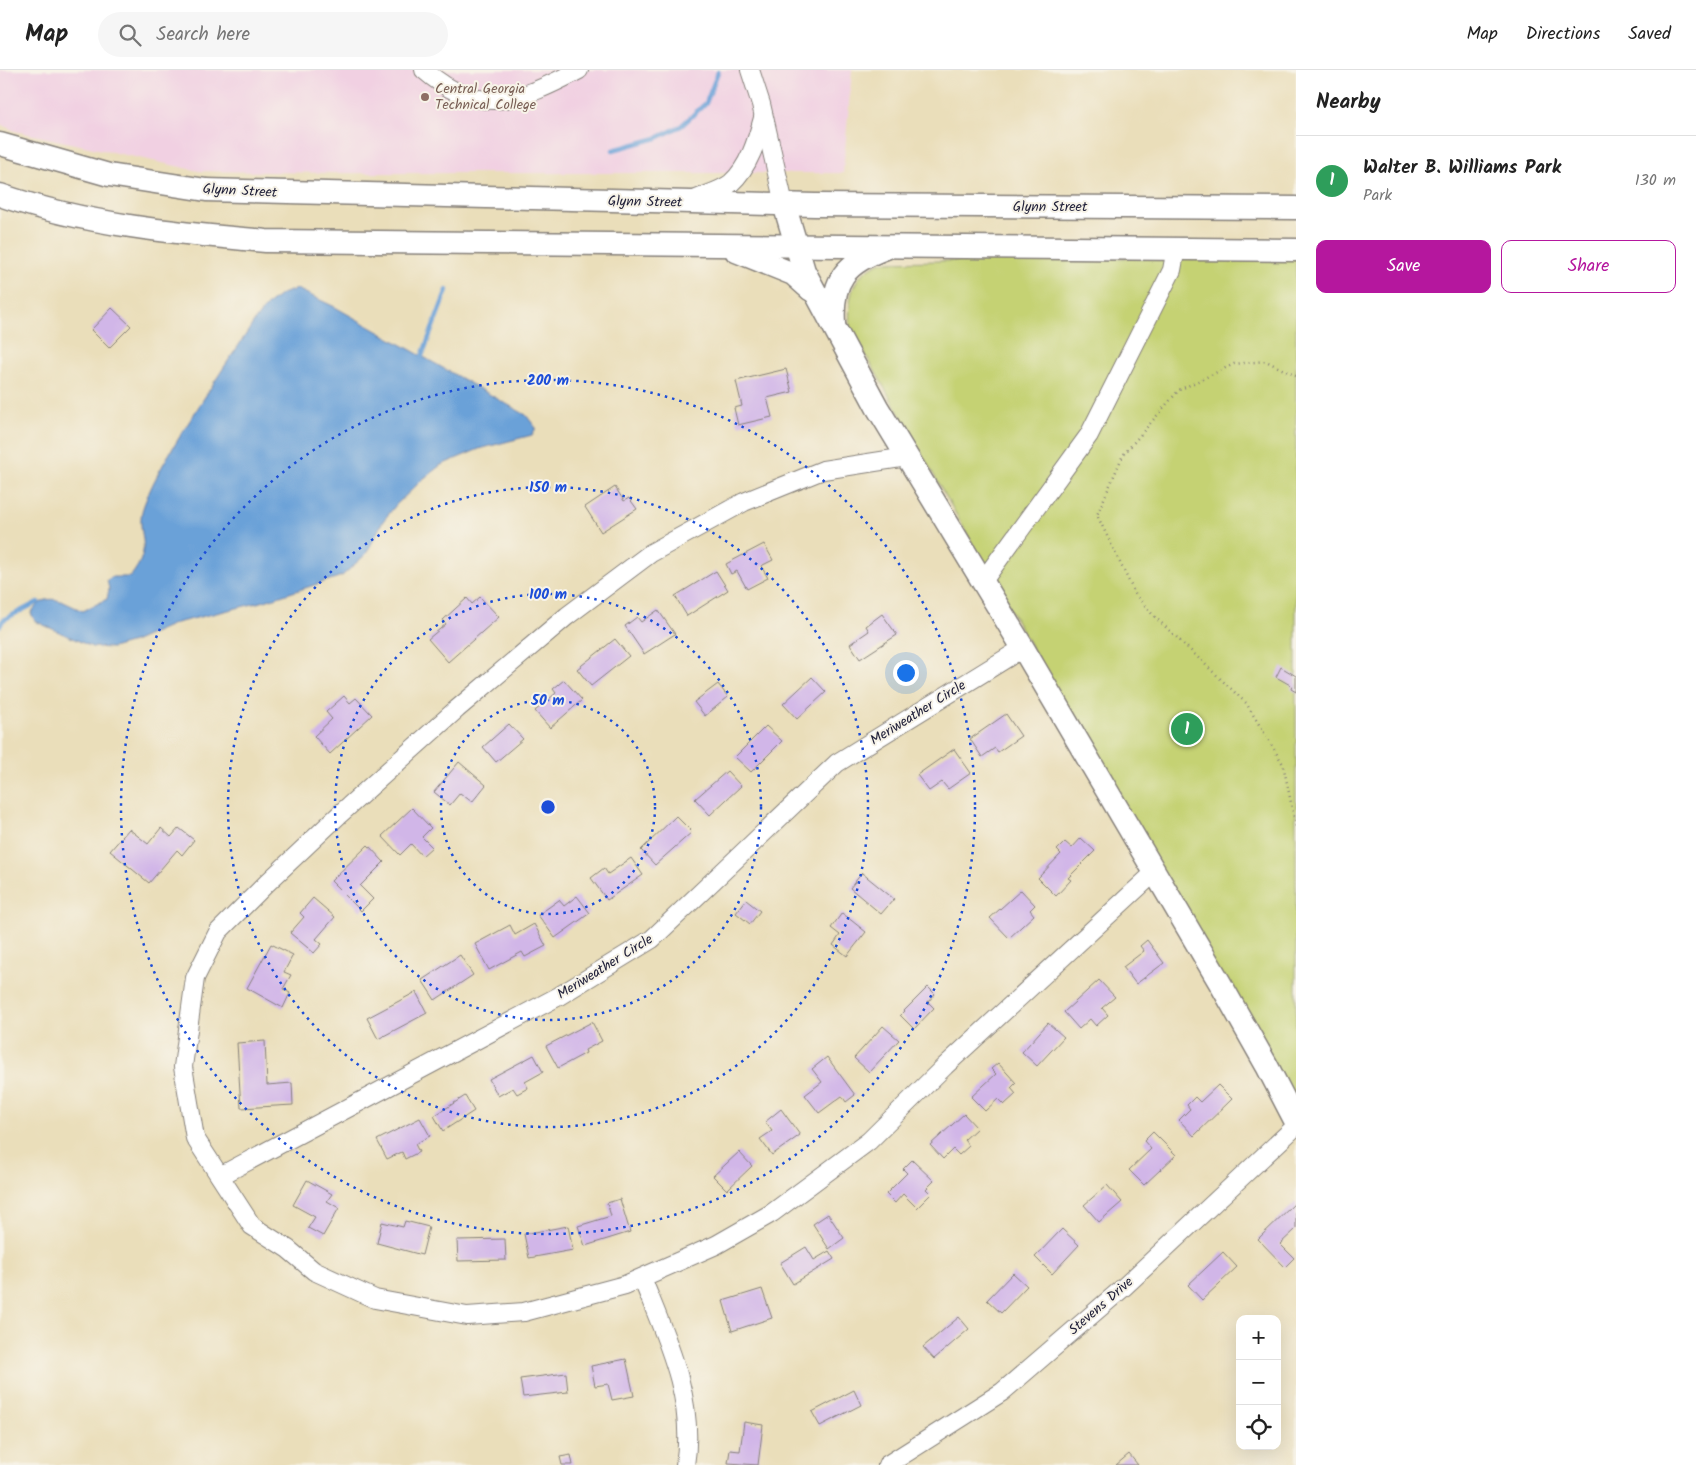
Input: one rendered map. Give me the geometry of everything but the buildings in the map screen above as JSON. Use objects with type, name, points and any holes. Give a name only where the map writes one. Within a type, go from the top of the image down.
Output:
[{"type":"main road","name":"Glynn Street","points":[[0,144],[109,175],[206,190],[688,203],[1296,208]]},
{"type":"main road","points":[[0,195],[51,211],[124,227],[266,241],[1296,250]]},
{"type":"main road","points":[[784,204],[794,245],[804,271],[877,407],[983,581],[1155,872],[1267,1066],[1296,1124]]},
{"type":"main road","points":[[711,244],[771,264],[793,274],[816,294]]},
{"type":"main road","points":[[834,327],[833,306],[835,289],[841,276],[866,255],[893,245]]},
{"type":"street","points":[[424,70],[435,80],[464,96],[490,102],[519,98],[579,70]]},
{"type":"street","points":[[750,70],[764,115],[784,204]]},
{"type":"street","points":[[688,203],[730,184],[740,173],[757,141],[764,115]]},
{"type":"street","points":[[983,581],[1089,435],[1172,270],[1176,248]]},
{"type":"street","points":[[907,456],[823,470],[744,502],[651,553],[567,616],[457,709],[340,814],[218,932],[195,978],[183,1066],[195,1138],[252,1226],[288,1249],[314,1271],[375,1299],[467,1316],[524,1312],[625,1285],[716,1245],[772,1213],[869,1141],[952,1060],[1155,872]]},
{"type":"street","name":"Meriweather Circle","points":[[220,1176],[559,996],[652,939],[838,763],[1023,648]]},
{"type":"street","name":"Stevens Drive","points":[[888,1465],[1002,1392],[1124,1287],[1296,1124]]},
{"type":"street","points":[[642,1278],[680,1379],[688,1424],[685,1465]]},
{"type":"path","points":[[1296,376],[1266,361],[1234,364],[1179,390],[1123,455],[1097,516],[1135,594],[1154,615],[1246,703],[1283,764],[1296,828]]},
{"type":"shaded area","name":"Central Georgia Technical College","points":[[0,70],[852,70],[843,173],[334,173],[199,171],[15,131],[0,124]]},
{"type":"green space","points":[[1296,255],[1296,1114],[850,327],[850,305],[851,296],[858,280],[872,267],[882,262]]},
{"type":"water","points":[[297,289],[335,307],[526,415],[536,428],[532,435],[479,449],[441,465],[396,505],[383,521],[366,554],[342,576],[265,601],[176,623],[133,642],[112,648],[92,647],[35,621],[31,613],[43,601],[49,599],[62,601],[83,611],[107,599],[109,589],[107,580],[112,577],[130,577],[142,556],[141,515],[163,464],[261,312],[278,296]]},
{"type":"waterway","points":[[613,150],[657,138],[681,126],[706,103],[718,72]]},
{"type":"waterway","points":[[422,356],[447,290]]},
{"type":"waterway","points":[[0,626],[3,620],[38,602]]},
{"type":"place","name":"Central Georgia Technical College","points":[[425,97]]},
{"type":"place","name":"Walter B. Williams Park","points":[[1187,729]]}]
